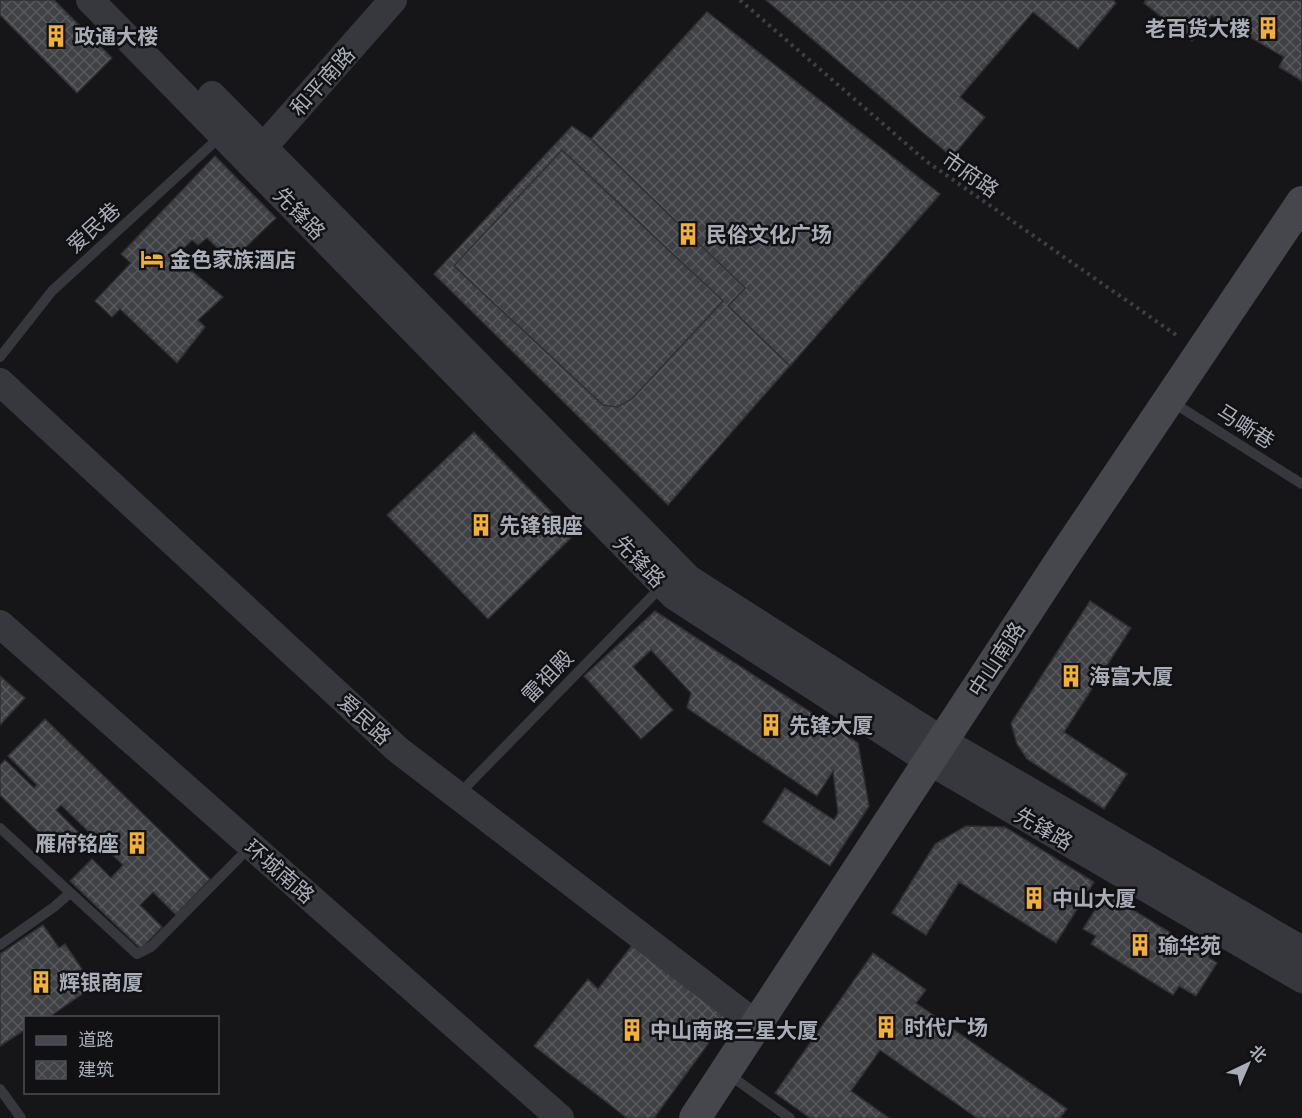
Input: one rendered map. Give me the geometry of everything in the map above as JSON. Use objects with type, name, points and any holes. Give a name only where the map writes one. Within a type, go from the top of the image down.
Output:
[{"type":"main road","name":"中山南路","points":[[695,1118],[1055,569],[1302,202]]},
{"type":"street","name":"先锋路","points":[[90,0],[222,135],[256,155],[689,579],[936,751],[1302,950]]},
{"type":"street","name":"先锋路","points":[[118,0],[256,155],[674,596],[936,751],[1302,979]]},
{"type":"street","name":"和平南路","points":[[256,155],[393,0]]},
{"type":"street","name":"爱民路","points":[[0,382],[397,749],[757,1025]]},
{"type":"street","name":"环城南路","points":[[0,624],[560,1118]]},
{"type":"lane","name":"爱民巷","points":[[0,357],[52,291],[222,135]]},
{"type":"lane","name":"马嘶巷","points":[[1169,400],[1302,484]]},
{"type":"lane","name":"雷祖殿","points":[[458,795],[664,585]]},
{"type":"lane","points":[[0,828],[137,954],[151,947],[240,857]]},
{"type":"lane","points":[[0,945],[54,907],[70,892]]},
{"type":"lane","points":[[726,1073],[790,1118]]},
{"type":"lane","points":[[0,1089],[21,1118]]},
{"type":"path","name":"市府路","points":[[740,0],[926,161],[1201,352]]},
{"type":"building","name":"政通大楼","points":[[0,0],[54,0],[112,58],[77,93],[0,15]]},
{"type":"building","points":[[766,0],[1113,0],[1116,3],[1078,49],[1033,12],[960,97],[985,117],[952,157]]},
{"type":"building","name":"老百货大楼","points":[[1146,0],[1302,0],[1302,81],[1279,67],[1284,57],[1212,15],[1192,41],[1144,3]]},
{"type":"building","name":"民俗文化广场","points":[[707,12],[940,194],[668,505],[434,274],[572,126],[591,139]]},
{"type":"building","points":[[707,12],[940,194],[790,366],[728,306],[745,288],[591,139]]},
{"type":"building","points":[[562,150],[723,301],[632,399],[617,407],[603,405],[454,266]]},
{"type":"building","name":"金色家族酒店","points":[[215,156],[276,218],[231,261],[207,238],[198,245],[192,240],[175,257],[223,297],[198,320],[205,327],[177,363],[120,309],[112,317],[95,301],[131,263],[121,254]]},
{"type":"building","name":"先锋银座","points":[[474,432],[574,535],[488,619],[387,515]]},
{"type":"building","name":"海富大厦","points":[[1090,601],[1131,628],[1064,732],[1127,774],[1104,809],[1027,759],[1017,744],[1011,723]]},
{"type":"building","name":"先锋大厦","points":[[655,611],[858,743],[869,806],[830,866],[763,822],[785,788],[834,820],[838,813],[833,771],[817,796],[687,708],[691,693],[651,650],[633,667],[673,710],[641,739],[584,676]]},
{"type":"building","points":[[0,676],[25,698],[0,725]]},
{"type":"building","name":"雁府铭座","points":[[45,719],[210,879],[176,915],[153,892],[140,905],[162,927],[141,949],[70,881],[92,859],[111,878],[123,865],[61,805],[56,810],[79,833],[60,853],[0,795],[0,765],[5,760],[34,788],[37,785],[8,756]]},
{"type":"building","name":"中山大厦","points":[[966,826],[1005,827],[1094,882],[1056,943],[959,882],[926,935],[892,913],[935,844]]},
{"type":"building","name":"瑜华苑","points":[[1118,893],[1133,902],[1130,908],[1190,945],[1194,939],[1212,950],[1208,957],[1217,963],[1196,996],[1179,986],[1173,995],[1091,944],[1096,936],[1083,929],[1103,897],[1112,902]]},
{"type":"building","name":"辉银商厦","points":[[43,925],[59,948],[65,944],[82,969],[77,973],[88,990],[52,1016],[24,1016],[24,1030],[0,1046],[0,954]]},
{"type":"building","name":"中山南路三星大厦","points":[[634,943],[729,1015],[654,1118],[627,1118],[534,1046],[588,979],[598,989]]},
{"type":"building","name":"时代广场","points":[[873,953],[926,990],[916,1003],[1067,1109],[1060,1118],[977,1118],[880,1050],[851,1091],[889,1118],[810,1118],[775,1093]]},
{"type":"place","name":"老百货大楼","points":[[1268,28]]},
{"type":"place","name":"政通大楼","points":[[56,36]]},
{"type":"place","name":"民俗文化广场","points":[[688,234]]},
{"type":"place","name":"金色家族酒店","points":[[152,259]]},
{"type":"place","name":"先锋银座","points":[[481,525]]},
{"type":"place","name":"海富大厦","points":[[1071,676]]},
{"type":"place","name":"先锋大厦","points":[[771,725]]},
{"type":"place","name":"雁府铭座","points":[[137,843]]},
{"type":"place","name":"中山大厦","points":[[1034,898]]},
{"type":"place","name":"瑜华苑","points":[[1140,945]]},
{"type":"place","name":"辉银商厦","points":[[41,982]]},
{"type":"place","name":"时代广场","points":[[886,1027]]},
{"type":"place","name":"中山南路三星大厦","points":[[632,1030]]}]
